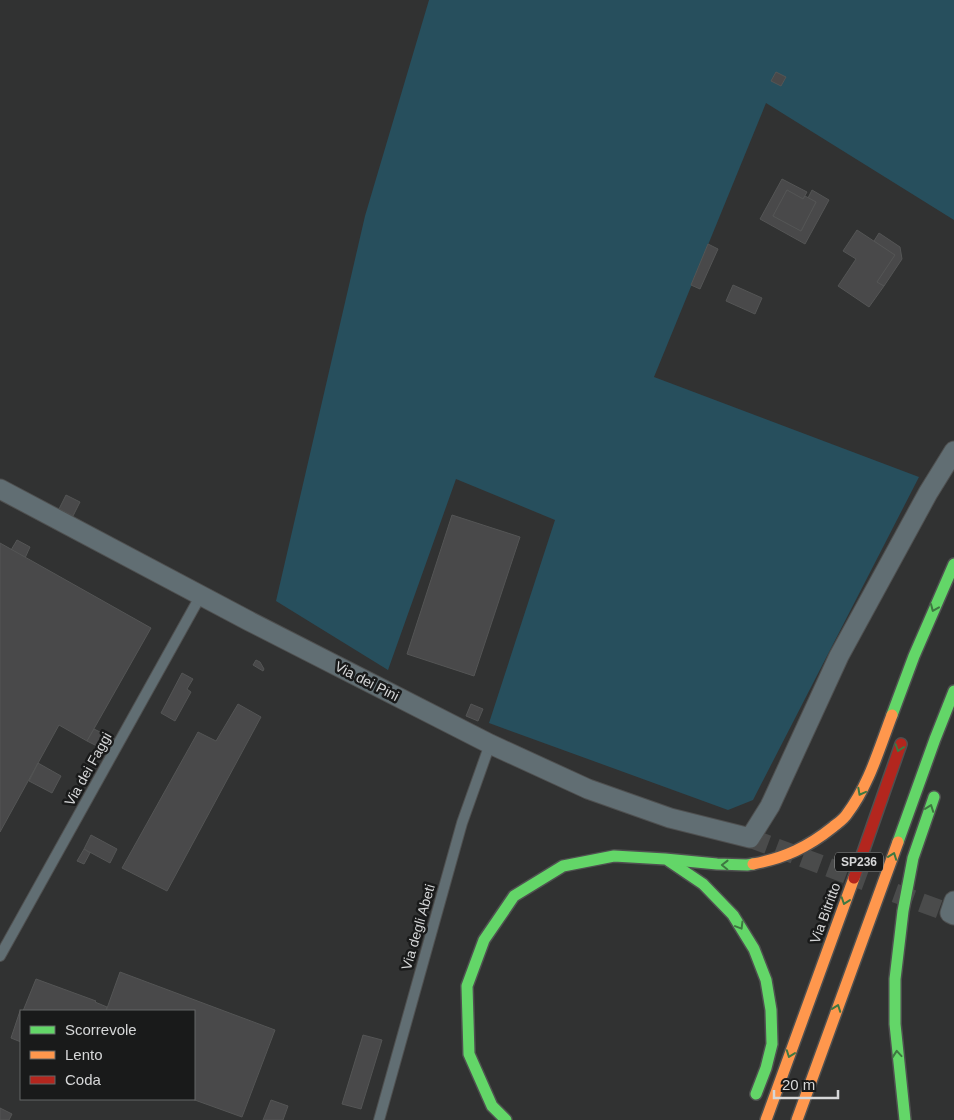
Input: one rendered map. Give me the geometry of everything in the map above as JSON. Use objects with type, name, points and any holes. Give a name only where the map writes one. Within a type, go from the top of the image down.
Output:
[{"type":"highway","points":[[506,1120],[492,1106],[468,1054],[467,986],[484,940],[514,896],[563,866],[614,856],[747,865],[774,860],[799,850],[824,834],[846,816],[861,793],[914,656],[954,564]]},
{"type":"highway","name":"SP236","points":[[797,1120],[954,691]]},
{"type":"highway","name":"Via Bitritto","points":[[766,1120],[904,734]]},
{"type":"highway","points":[[905,1120],[895,1024],[895,979],[903,911],[913,858],[937,789]]},
{"type":"highway","points":[[665,859],[703,884],[733,915],[754,949],[766,980],[772,1010],[772,1044],[766,1068],[753,1103]]},
{"type":"street","name":"Via dei Pini","points":[[0,489],[258,626],[490,744],[597,792],[670,818],[750,838],[770,806],[839,656],[928,493],[954,451]]},
{"type":"lane","name":"Via dei Faggi","points":[[0,956],[201,595]]},
{"type":"lane","name":"Via degli Abeti","points":[[379,1120],[462,823],[490,744]]},
{"type":"shaded area","points":[[429,0],[954,0],[954,220],[766,103],[654,377],[919,477],[753,800],[728,810],[489,723],[555,520],[456,479],[388,670],[276,601],[365,216]]},
{"type":"building","points":[[776,72],[786,77],[781,86],[771,81]]},
{"type":"building","points":[[782,179],[807,192],[803,199],[787,190],[773,216],[801,231],[816,202],[808,198],[812,190],[829,200],[805,244],[760,219]]},
{"type":"building","points":[[787,190],[803,199],[805,196],[816,202],[801,231],[773,216]]},
{"type":"building","points":[[857,230],[895,255],[877,282],[884,286],[869,307],[838,286],[856,259],[843,251]]},
{"type":"building","points":[[879,233],[900,247],[902,259],[884,286],[877,282],[895,255],[874,241]]},
{"type":"building","points":[[708,244],[718,249],[700,289],[691,285]]},
{"type":"building","points":[[733,285],[762,298],[755,314],[726,301]]},
{"type":"building","points":[[66,495],[80,502],[73,516],[59,509]]},
{"type":"building","points":[[452,515],[520,537],[474,676],[407,654]]},
{"type":"building","points":[[17,540],[30,547],[25,558],[11,550]]},
{"type":"building","points":[[0,543],[151,628],[87,741],[59,725],[0,832]]},
{"type":"building","points":[[256,660],[260,662],[264,669],[263,671],[253,665]]},
{"type":"building","points":[[182,673],[193,679],[187,689],[191,692],[175,721],[161,713]]},
{"type":"building","points":[[238,704],[261,717],[167,891],[122,868],[198,732],[216,741]]},
{"type":"building","points":[[471,704],[483,709],[478,721],[466,716]]},
{"type":"building","points":[[94,729],[114,739],[107,751],[87,741]]},
{"type":"building","points":[[38,763],[61,776],[52,793],[29,781]]},
{"type":"building","points":[[91,835],[117,849],[110,863],[84,849]]},
{"type":"building","points":[[84,849],[90,853],[84,864],[77,861]]},
{"type":"building","points":[[120,972],[275,1030],[242,1117],[195,1100],[195,1010],[106,1010]]},
{"type":"building","points":[[36,979],[96,1001],[107,1007],[106,1010],[23,1010]]},
{"type":"building","points":[[20,1011],[20,1042],[11,1038]]},
{"type":"building","points":[[363,1035],[382,1040],[361,1109],[342,1104]]},
{"type":"building","points":[[271,1100],[288,1106],[283,1120],[263,1120]]},
{"type":"building","points":[[0,1108],[12,1114],[9,1120],[0,1120]]},
{"type":"tunnel","points":[[750,838],[865,881]]},
{"type":"tunnel","points":[[895,893],[950,913]]},
{"type":"traffic: fast","points":[[892,715],[914,656],[954,564]]},
{"type":"traffic: fast","points":[[898,842],[954,691]]},
{"type":"traffic: fast","points":[[905,1120],[895,1024],[895,979],[903,911],[913,858],[934,797]]},
{"type":"traffic: fast","points":[[506,1120],[492,1106],[469,1054],[467,986],[484,940],[514,896],[563,866],[614,856],[717,864],[753,864]]},
{"type":"traffic: fast","points":[[669,861],[703,884],[733,915],[754,949],[766,980],[771,1010],[772,1044],[766,1068],[756,1094]]},
{"type":"traffic: slow","points":[[753,864],[786,855],[805,846],[844,818],[855,803],[867,779],[892,715]]},
{"type":"traffic: slow","points":[[797,1120],[898,842]]},
{"type":"traffic: slow","points":[[766,1120],[854,878]]},
{"type":"traffic: jam","points":[[854,878],[901,744]]}]
